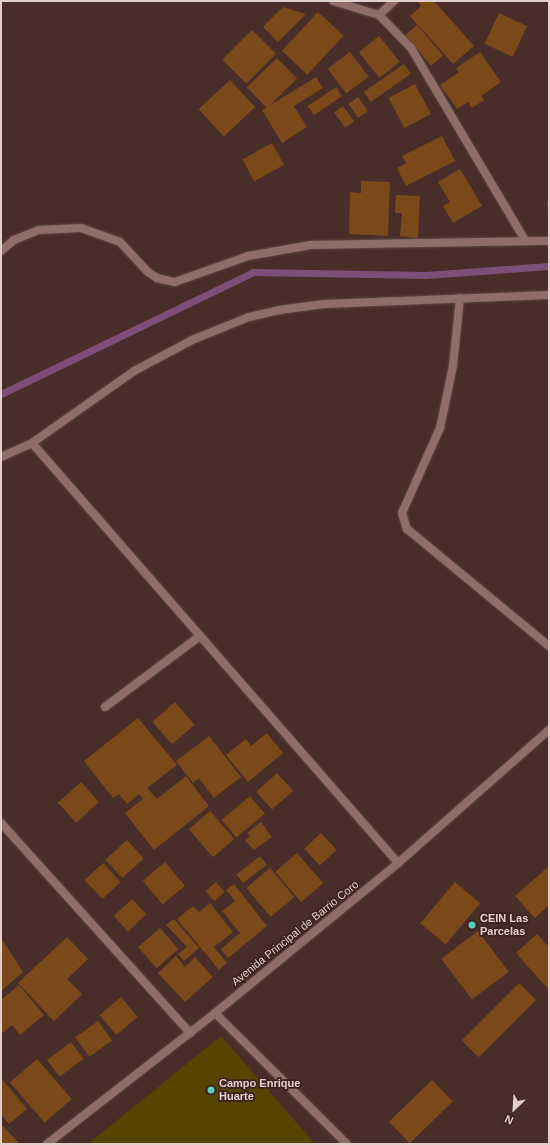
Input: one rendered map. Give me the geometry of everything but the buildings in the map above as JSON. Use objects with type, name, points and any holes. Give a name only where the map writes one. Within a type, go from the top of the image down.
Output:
[{"type":"street","points":[[333,1],[379,15],[410,48],[525,240]]},
{"type":"street","points":[[379,15],[394,1]]},
{"type":"street","points":[[1,251],[14,240],[39,230],[81,228],[120,242],[148,272],[157,278],[175,282],[248,256],[311,245],[468,244],[525,240],[549,241]]},
{"type":"street","points":[[1,457],[32,443],[134,371],[192,340],[248,317],[309,305],[549,295]]},
{"type":"street","points":[[460,298],[454,366],[440,428],[402,513],[408,529],[549,646]]},
{"type":"street","points":[[32,443],[398,863]]},
{"type":"street","points":[[105,707],[200,636]]},
{"type":"street","name":"Avenida Principal de Barrio Coro","points":[[47,1144],[215,1013],[398,863],[549,730]]},
{"type":"street","points":[[1,823],[190,1033]]},
{"type":"street","points":[[215,1013],[347,1144]]},
{"type":"shaded area","name":"Campo Enrique Huarte","points":[[221,1036],[315,1144],[88,1144]]},
{"type":"waterway","points":[[1,394],[253,272],[426,275],[549,266]]},
{"type":"place","name":"CEIN Las Parcelas","points":[[472,925]]},
{"type":"place","name":"Campo Enrique Huarte","points":[[211,1090]]}]
